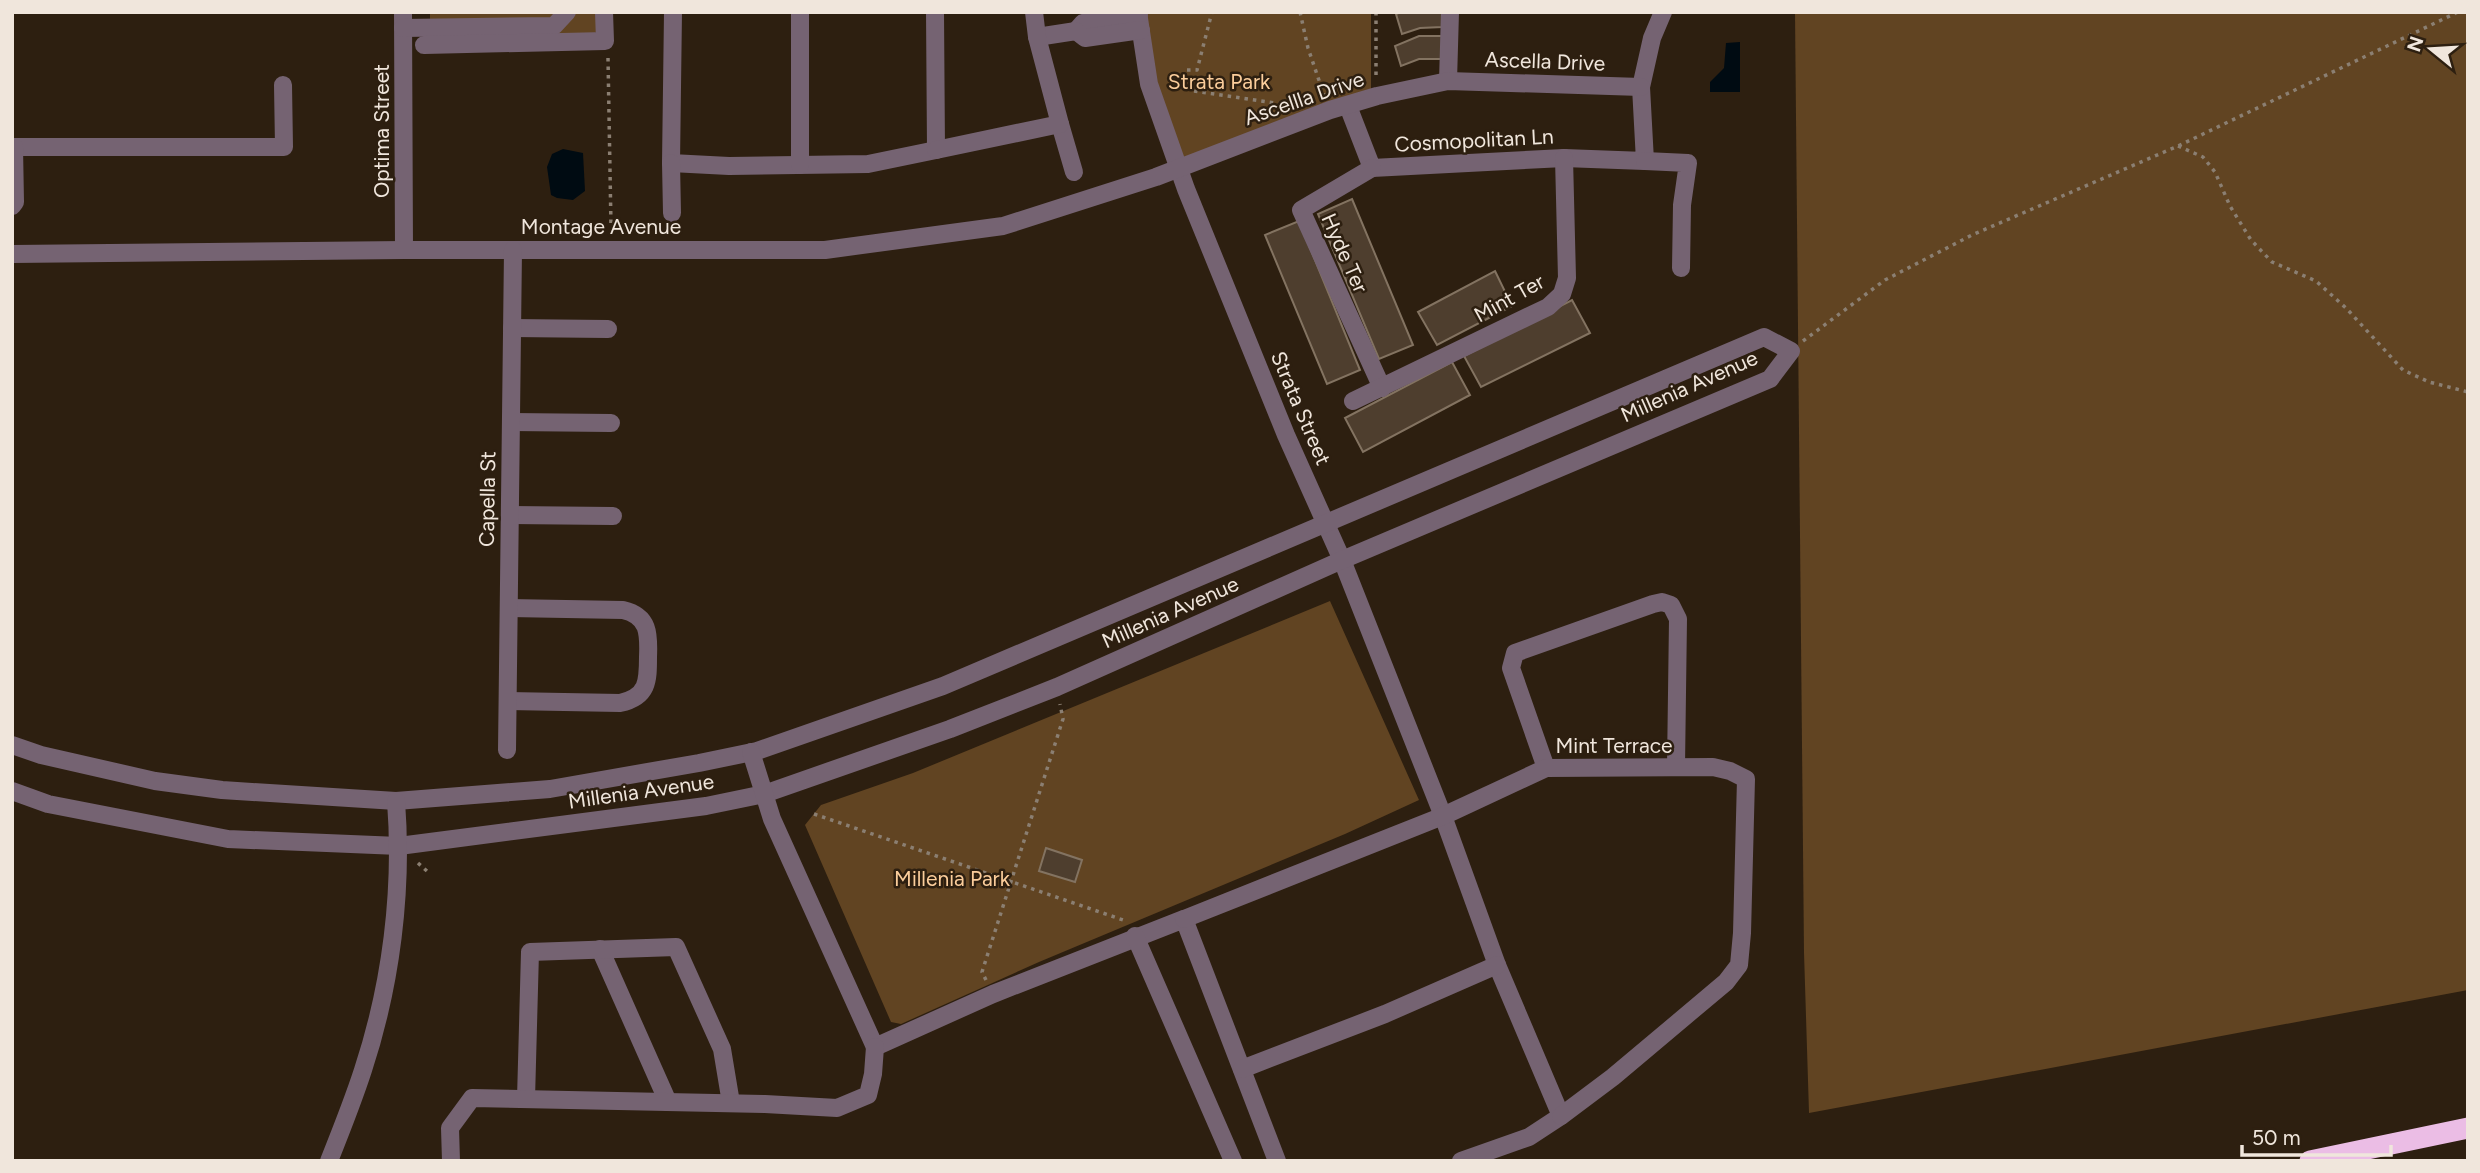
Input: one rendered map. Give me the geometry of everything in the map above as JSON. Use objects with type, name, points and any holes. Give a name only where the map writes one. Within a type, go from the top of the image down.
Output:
[{"type":"highway","points":[[2310,1161],[2468,1128]]},
{"type":"street","points":[[403,20],[521,27],[554,26],[567,12]]},
{"type":"street","points":[[424,45],[521,27],[605,41],[604,12]]},
{"type":"street","points":[[672,213],[673,12]]},
{"type":"street","points":[[800,12],[800,165]]},
{"type":"street","points":[[934,12],[936,150]]},
{"type":"street","points":[[1034,12],[1037,37],[1074,172]]},
{"type":"street","points":[[1448,81],[1450,12]]},
{"type":"street","points":[[1645,161],[1641,87],[1651,38],[1663,12]]},
{"type":"street","points":[[1037,37],[1076,32],[1085,38],[1139,19]]},
{"type":"street","name":"Strata Street","points":[[1139,19],[1149,84],[1179,167],[1286,435],[1342,560],[1443,816],[1497,965],[1561,1116]]},
{"type":"street","name":"Optima Street","points":[[403,20],[404,250]]},
{"type":"street","name":"Ascellla Drive","points":[[1179,167],[1329,110],[1377,96],[1448,81]]},
{"type":"street","name":"Ascella Drive","points":[[1448,81],[1641,87]]},
{"type":"street","points":[[12,206],[15,202],[13,147],[284,147],[283,85]]},
{"type":"street","name":"Cosmopolitan Ln","points":[[1348,106],[1371,168],[1564,158],[1688,163],[1682,205],[1681,268]]},
{"type":"street","points":[[671,163],[729,166],[868,164],[1060,124]]},
{"type":"street","name":"Mint Ter","points":[[1353,401],[1548,307],[1562,294],[1567,278],[1564,158]]},
{"type":"street","name":"Montage Avenue","points":[[12,254],[825,250],[1003,226],[1156,177],[1179,167]]},
{"type":"street","name":"Hyde Ter","points":[[1371,168],[1301,210],[1382,388]]},
{"type":"street","name":"Capella St","points":[[507,750],[513,250]]},
{"type":"street","points":[[512,328],[608,329]]},
{"type":"street","name":"Millenia Avenue","points":[[12,746],[155,781],[222,790],[396,801],[550,789],[699,764],[751,752],[943,686],[1764,337],[1791,351],[1770,379],[1342,560],[1057,687],[950,729],[764,794],[706,806],[399,846],[228,839],[48,804],[12,791]]},
{"type":"street","points":[[511,422],[611,423]]},
{"type":"street","points":[[510,515],[613,516]]},
{"type":"street","points":[[1546,768],[1511,668],[1515,653],[1662,602],[1671,605],[1678,619],[1676,767]]},
{"type":"street","points":[[508,701],[627,701],[637,696],[646,685],[649,635],[640,618],[628,611],[509,608]]},
{"type":"street","points":[[451,1161],[450,1128],[472,1098],[731,1103],[836,1108],[868,1095],[875,1047],[772,819],[751,752]]},
{"type":"street","name":"Mint Terrace","points":[[875,1047],[993,994],[1135,936],[1443,816],[1546,768],[1713,767],[1746,779],[1739,965],[1726,982],[1613,1077],[1561,1116]]},
{"type":"street","points":[[330,1161],[363,1069],[385,985],[399,846],[396,801]]},
{"type":"street","points":[[1184,919],[1277,1161]]},
{"type":"street","points":[[1135,936],[1233,1161]]},
{"type":"street","points":[[526,1099],[530,952],[676,947],[722,1049],[731,1103]]},
{"type":"street","points":[[600,949],[668,1102]]},
{"type":"street","points":[[1242,1069],[1385,1014],[1497,965]]},
{"type":"street","points":[[1461,1161],[1529,1137],[1561,1116]]},
{"type":"path","points":[[1187,70],[1197,69],[1212,12]]},
{"type":"path","points":[[1300,12],[1308,48],[1329,110]]},
{"type":"path","points":[[1376,12],[1377,96]]},
{"type":"path","points":[[1791,351],[1885,280],[1972,235],[2178,146],[2458,12]]},
{"type":"path","points":[[608,52],[611,227]]},
{"type":"path","points":[[1194,91],[1282,104]]},
{"type":"path","points":[[2178,146],[2203,158],[2215,172],[2230,206],[2251,240],[2272,262],[2316,281],[2346,308],[2403,370],[2429,382],[2468,392]]},
{"type":"path","points":[[993,994],[982,972],[1063,719],[1057,687]]},
{"type":"path","points":[[814,814],[1010,882],[1125,918],[1135,936]]},
{"type":"green space","points":[[430,12],[598,12],[598,30],[590,38],[430,41]]},
{"type":"green space","name":"Strata Park","points":[[1136,12],[1371,12],[1371,98],[1179,167]]},
{"type":"green space","points":[[1795,12],[2468,12],[2468,990],[1809,1113],[1804,953]]},
{"type":"green space","name":"Millenia Park","points":[[1330,601],[1419,800],[1345,834],[1039,962],[901,1024],[891,1022],[805,825],[821,805],[913,773]]},
{"type":"shaded area","points":[[1740,42],[1740,92],[1710,92],[1710,82],[1724,68],[1726,43]]},
{"type":"shaded area","points":[[563,149],[583,153],[585,191],[573,200],[551,195],[547,167],[552,154]]},
{"type":"building","points":[[1443,12],[1442,27],[1420,28],[1402,34],[1396,14]]},
{"type":"building","points":[[1419,36],[1442,36],[1442,59],[1419,59],[1401,66],[1395,46]]},
{"type":"building","points":[[1352,199],[1413,345],[1379,359],[1318,214]]},
{"type":"building","points":[[1299,221],[1360,370],[1327,384],[1265,235]]},
{"type":"building","points":[[1495,271],[1512,306],[1437,345],[1418,312]]},
{"type":"building","points":[[1572,300],[1590,333],[1481,387],[1464,356]]},
{"type":"building","points":[[1452,362],[1470,395],[1363,452],[1345,418]]},
{"type":"building","points":[[1046,848],[1082,860],[1075,882],[1039,871]]}]
